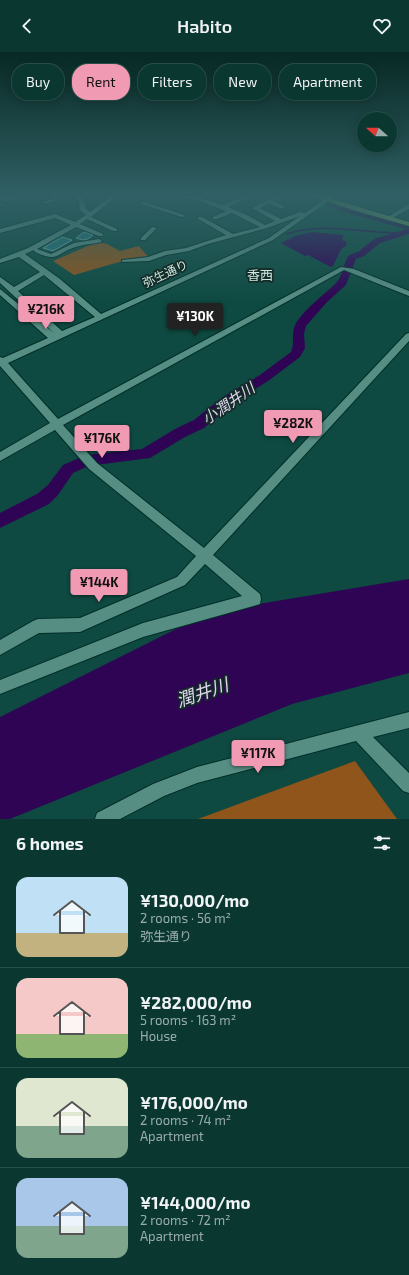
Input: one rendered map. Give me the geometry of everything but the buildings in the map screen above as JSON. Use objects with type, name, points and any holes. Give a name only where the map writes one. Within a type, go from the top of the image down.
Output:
[{"type":"street","points":[[0,254],[3,260],[34,249],[63,231]]},
{"type":"street","points":[[34,249],[48,256],[52,256],[76,244],[100,238],[87,231]]},
{"type":"street","points":[[143,238],[151,231]]},
{"type":"street","points":[[223,231],[232,236]]},
{"type":"street","points":[[124,261],[149,259],[165,253],[187,250],[251,231]]},
{"type":"street","name":"弥生通り","points":[[1,361],[271,238],[282,231]]},
{"type":"street","points":[[20,254],[100,316]]},
{"type":"street","points":[[0,458],[57,424],[343,268],[352,270],[409,294]]},
{"type":"street","points":[[14,291],[44,272]]},
{"type":"street","points":[[0,279],[14,291],[57,336]]},
{"type":"street","points":[[2,295],[57,336]]},
{"type":"street","points":[[0,648],[38,626],[80,625],[181,581],[409,336]]},
{"type":"street","points":[[0,687],[142,630],[255,599],[204,555],[93,466],[1,361]]},
{"type":"street","points":[[103,819],[159,790],[197,775],[360,734],[409,720]]},
{"type":"street","points":[[360,734],[409,785]]},
{"type":"shaded area","points":[[97,242],[107,244],[120,251],[139,246],[149,258],[119,262],[74,275],[53,261]]},
{"type":"shaded area","points":[[355,761],[397,819],[198,819]]},
{"type":"water","points":[[312,232],[344,235],[342,240],[347,242],[346,246],[341,249],[333,266],[331,267],[308,255],[305,256],[281,243],[295,236]]},
{"type":"water","name":"潤井川","points":[[409,579],[409,673],[292,704],[10,819],[0,819],[0,717],[210,612]]},
{"type":"waterway","points":[[287,234],[298,231]]},
{"type":"waterway","points":[[363,231],[401,233]]},
{"type":"waterway","name":"小潤井川","points":[[0,521],[43,499],[53,490],[68,469],[86,461],[145,454],[180,433],[199,424],[228,400],[264,378],[296,354],[299,348],[298,334],[301,325],[323,300],[342,283],[352,257],[361,254],[377,241],[409,231]]},
{"type":"district","name":"香西","points":[[260,275]]}]
